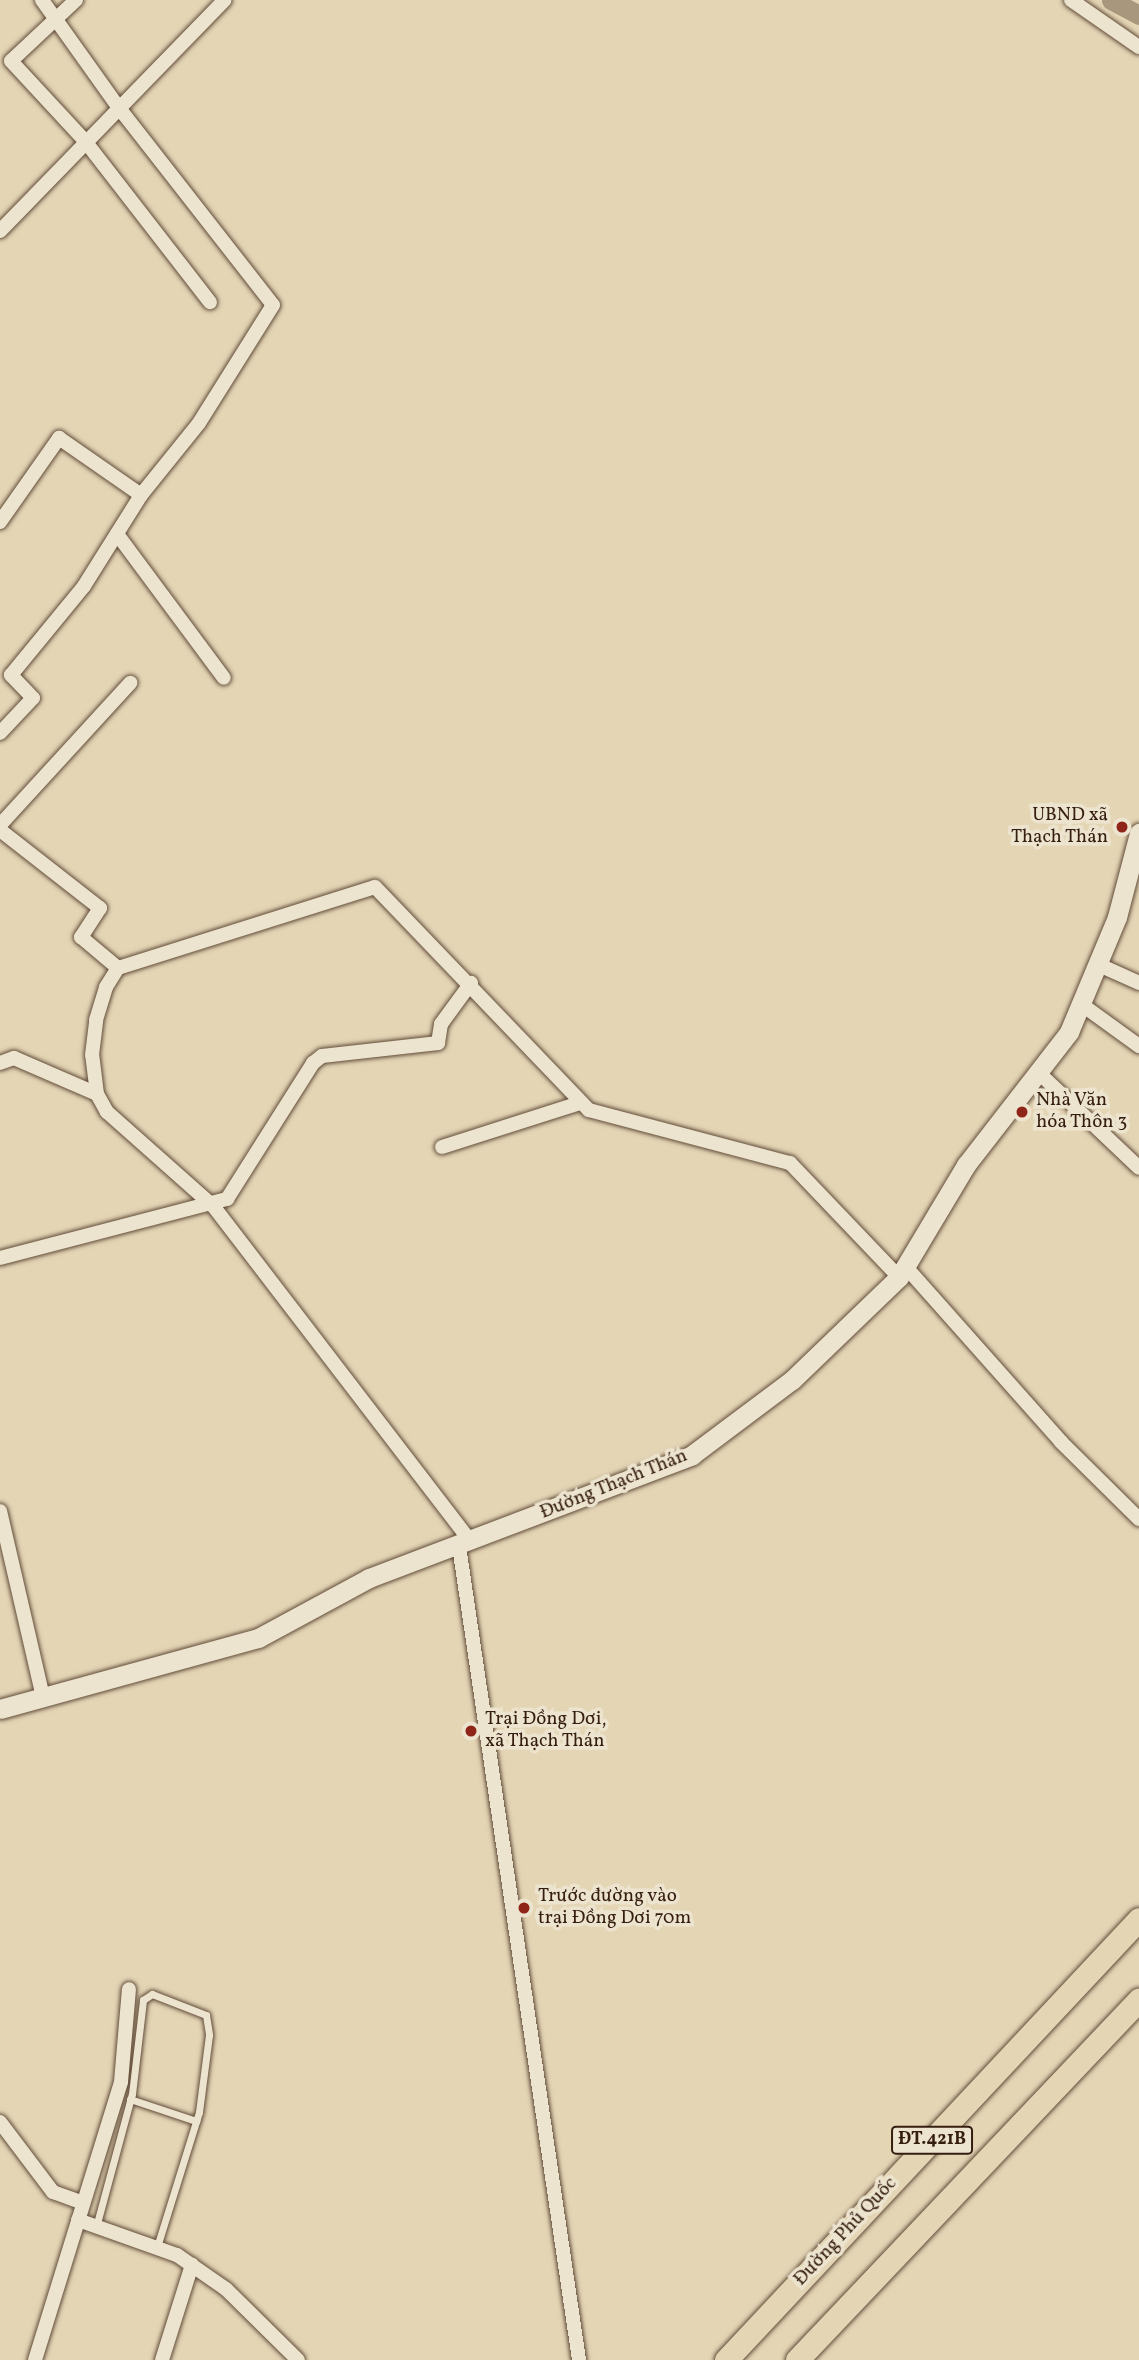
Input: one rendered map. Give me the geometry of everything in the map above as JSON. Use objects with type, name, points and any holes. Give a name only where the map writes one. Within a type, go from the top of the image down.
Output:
[{"type":"main road","name":"Đường Phủ Quốc","points":[[726,2360],[1139,1919]]},
{"type":"main road","name":"ĐT.421B","points":[[797,2360],[1139,2000]]},
{"type":"street","points":[[0,733],[33,698],[11,676],[84,586],[141,495],[198,423],[273,305],[119,108],[42,0]]},
{"type":"street","points":[[76,0],[11,61],[85,142],[210,303]]},
{"type":"street","points":[[0,231],[225,0]]},
{"type":"street","points":[[1071,0],[1139,47]]},
{"type":"street","points":[[0,522],[59,438],[141,495]]},
{"type":"street","points":[[117,534],[224,678]]},
{"type":"street","points":[[118,968],[80,937],[100,908],[0,827],[131,683]]},
{"type":"street","name":"Đường Thạch Thán","points":[[0,1709],[258,1638],[369,1578],[465,1544],[692,1455],[792,1380],[902,1272],[966,1165],[1069,1032],[1117,917],[1139,833]]},
{"type":"street","points":[[579,2360],[465,1544],[213,1206],[107,1112],[97,1094],[92,1055],[96,1020],[106,987],[118,968],[376,887],[471,983],[580,1103],[601,1115],[790,1163],[902,1272],[1061,1442],[1138,1516]]},
{"type":"street","points":[[1097,964],[1139,984]]},
{"type":"street","points":[[0,1258],[213,1206],[235,1192],[313,1063],[322,1056],[438,1043],[441,1024],[471,983]]},
{"type":"street","points":[[1081,1004],[1139,1046]]},
{"type":"street","points":[[0,1063],[14,1058],[97,1094]]},
{"type":"street","points":[[1038,1072],[1139,1168]]},
{"type":"street","points":[[442,1147],[580,1103]]},
{"type":"street","points":[[0,1511],[43,1697]]},
{"type":"street","points":[[34,2360],[121,2082],[129,1989]]},
{"type":"street","points":[[0,2122],[52,2192],[83,2203]]},
{"type":"street","points":[[78,2220],[157,2248],[192,2265],[226,2289],[298,2360]]},
{"type":"street","points":[[162,2360],[192,2265]]},
{"type":"lane","points":[[96,2227],[130,2099],[143,2000],[152,1994],[206,2015],[209,2035],[196,2121],[157,2248]]},
{"type":"lane","points":[[130,2099],[196,2121]]},
{"type":"waterway","points":[[1111,0],[1139,15]]},
{"type":"place","name":"UBND xã Thạch Thán","points":[[1122,827]]},
{"type":"place","name":"Nhà Văn hóa Thôn 3","points":[[1022,1112]]},
{"type":"place","name":"Trại Đồng Dơi, xã Thạch Thán","points":[[471,1731]]},
{"type":"place","name":"Trước đường vào trại Đồng Dơi 70m","points":[[524,1908]]}]
